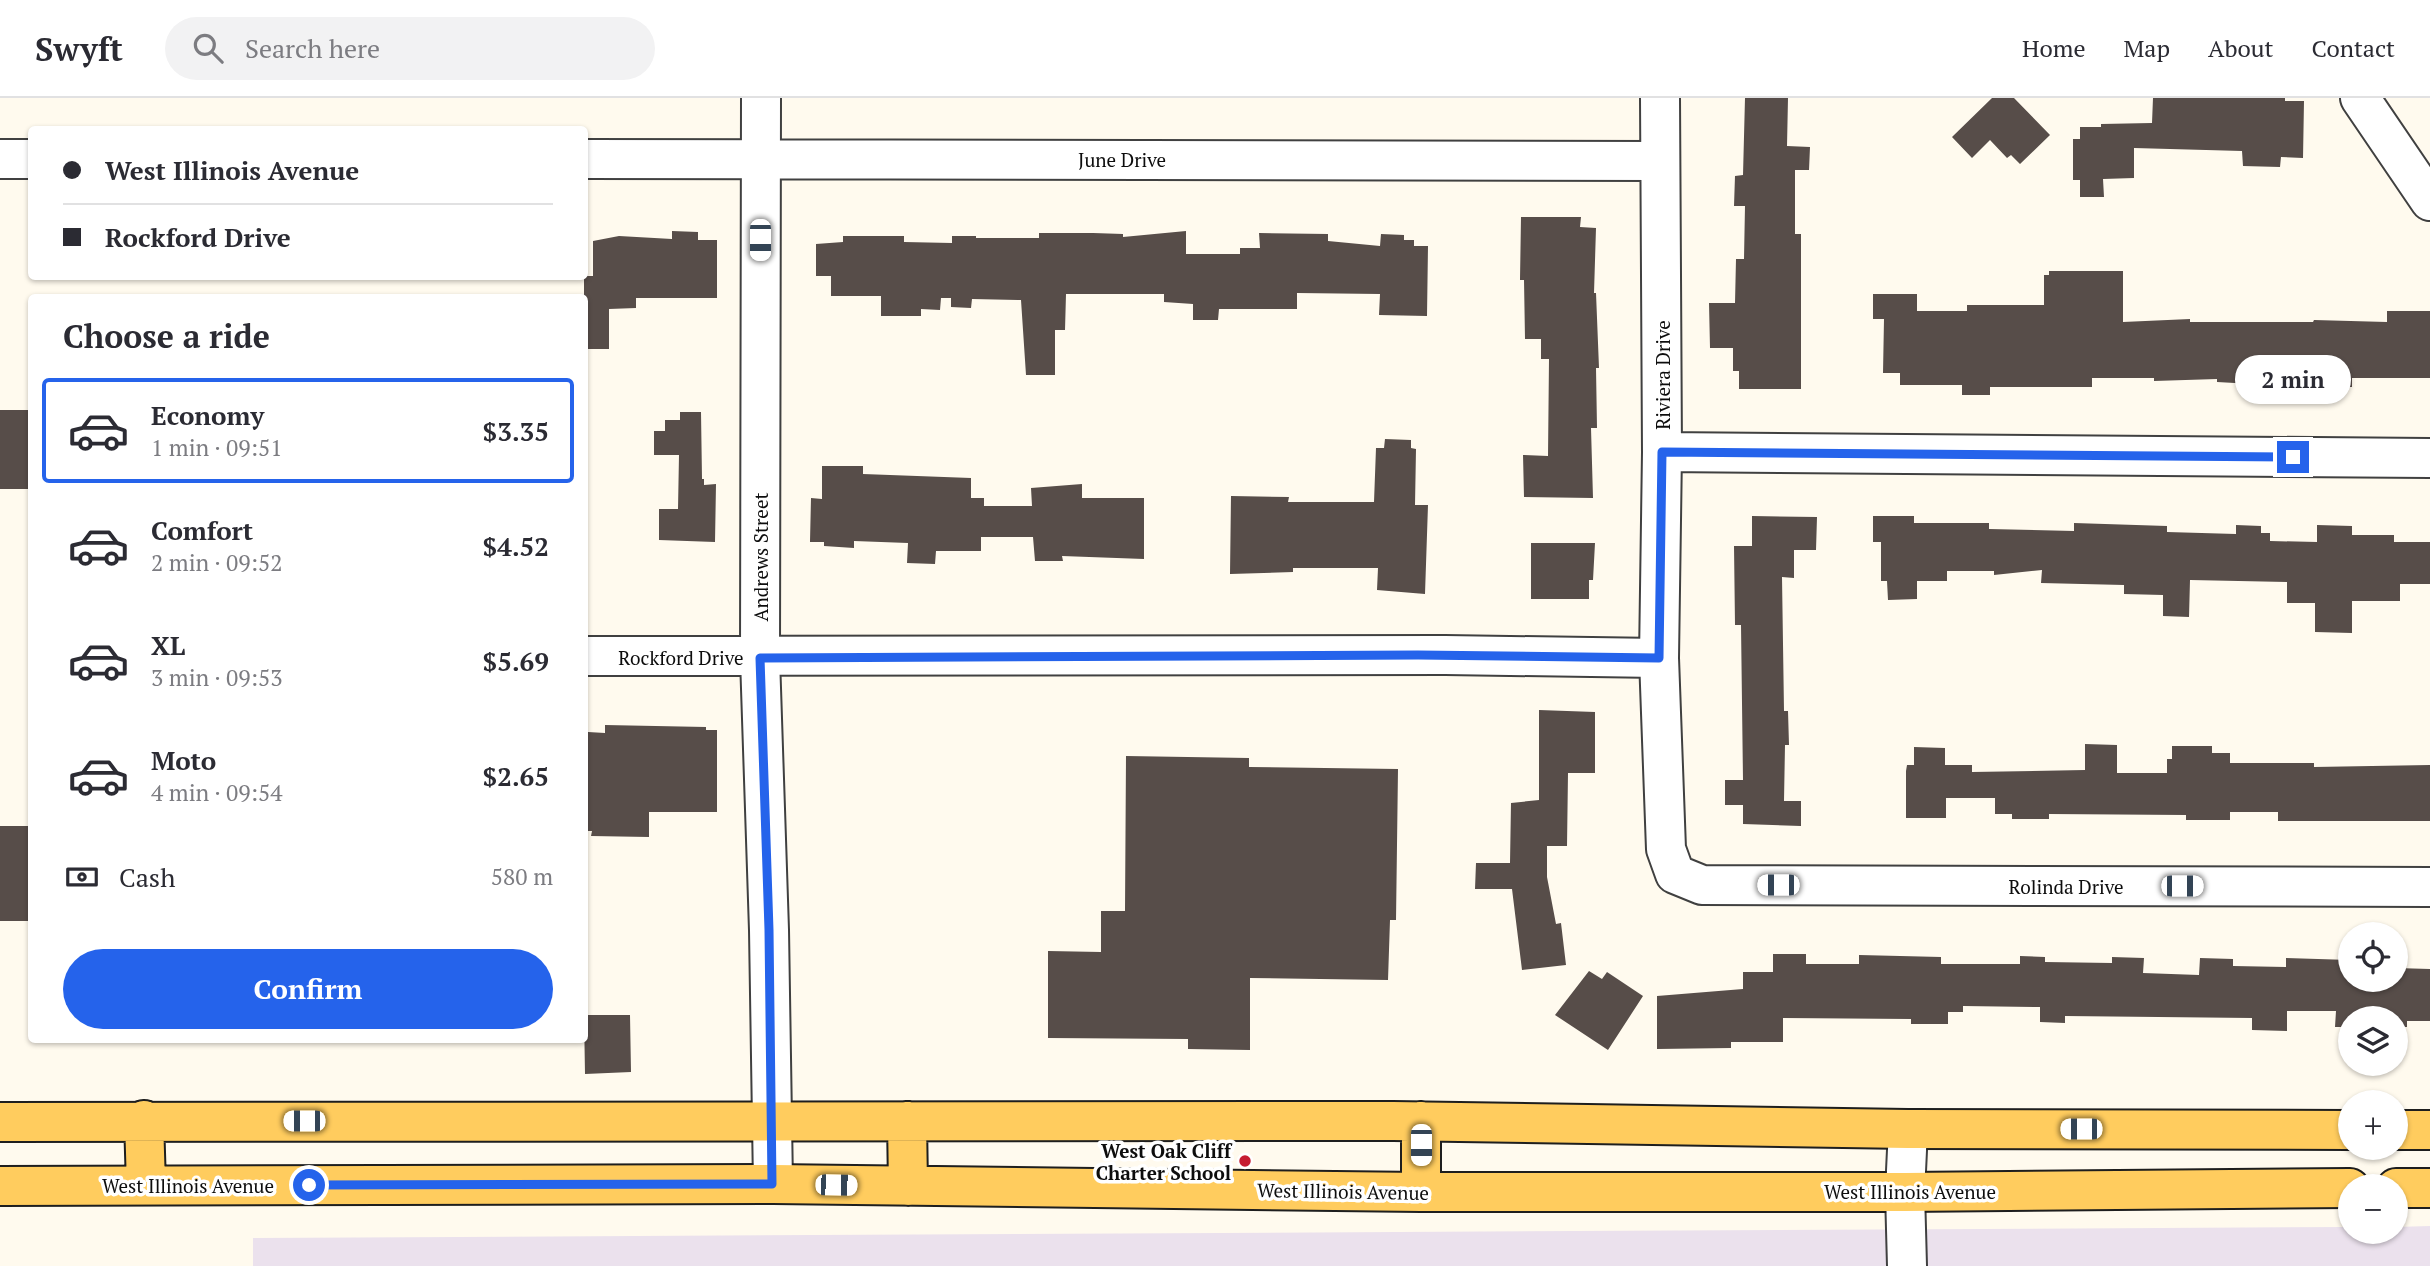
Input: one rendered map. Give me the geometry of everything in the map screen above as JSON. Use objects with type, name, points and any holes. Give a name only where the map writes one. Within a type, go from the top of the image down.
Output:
[{"type":"main road","points":[[144,1121],[146,1185]]},
{"type":"main road","points":[[907,1121],[908,1186]]},
{"type":"main road","points":[[0,1122],[1421,1121],[1908,1129],[2338,1130]]},
{"type":"main road","points":[[1421,1121],[1421,1192]]},
{"type":"main road","points":[[2302,1129],[2302,1188]]},
{"type":"main road","points":[[2408,1130],[2430,1130]]},
{"type":"main road","name":"West Illinois Avenue","points":[[0,1186],[772,1184],[1421,1192],[1905,1192],[2338,1188]]},
{"type":"main road","points":[[2408,1188],[2430,1188]]},
{"type":"street","name":"Andrews Street","points":[[761,98],[760,658],[769,930],[772,1184]]},
{"type":"street","name":"Riviera Drive","points":[[1660,98],[1662,452],[1659,658],[1666,849],[1675,874],[1702,885]]},
{"type":"street","points":[[2360,98],[2430,201]]},
{"type":"street","points":[[0,159],[28,159]]},
{"type":"street","name":"June Drive","points":[[588,159],[1660,161]]},
{"type":"street","points":[[1662,452],[2430,458]]},
{"type":"street","name":"Rockford Drive","points":[[588,656],[760,658],[1445,655],[1659,658]]},
{"type":"street","name":"Rolinda Drive","points":[[1702,885],[2430,887]]},
{"type":"street","points":[[1907,1266],[1905,1192],[1908,1129]]},
{"type":"shaded area","points":[[2430,1226],[2430,1266],[253,1266],[253,1238],[2338,1227],[2338,1244],[2408,1244],[2408,1227]]},
{"type":"building","points":[[1745,98],[1788,98],[1787,146],[1810,147],[1809,170],[1795,170],[1795,234],[1801,234],[1801,389],[1739,389],[1739,371],[1733,371],[1733,348],[1710,348],[1709,303],[1735,303],[1736,259],[1744,259],[1745,206],[1734,206],[1735,176],[1743,175]]},
{"type":"building","points":[[1992,98],[2014,98],[2050,135],[2020,164],[2011,155],[2007,158],[1990,140],[1972,158],[1952,137]]},
{"type":"building","points":[[2153,98],[2285,98],[2285,101],[2304,101],[2303,158],[2281,157],[2280,167],[2243,166],[2242,151],[2134,148],[2134,178],[2103,179],[2104,197],[2080,197],[2080,180],[2073,180],[2073,139],[2080,139],[2080,127],[2152,123]]},
{"type":"building","points":[[1521,217],[1581,217],[1580,227],[1596,228],[1594,293],[1599,368],[1596,368],[1597,428],[1591,428],[1593,498],[1524,497],[1523,455],[1548,456],[1549,359],[1541,359],[1541,339],[1525,339],[1524,280],[1520,280]]},
{"type":"building","points":[[672,231],[698,232],[698,240],[717,240],[717,298],[636,298],[636,308],[609,309],[609,349],[588,349],[588,294],[584,294],[584,280],[593,276],[593,241],[619,236],[672,239]]},
{"type":"building","points":[[1186,231],[1186,254],[1240,254],[1240,248],[1260,248],[1259,233],[1328,234],[1328,241],[1380,246],[1381,234],[1404,235],[1404,240],[1414,240],[1414,246],[1428,246],[1427,316],[1379,315],[1380,294],[1297,293],[1297,309],[1219,309],[1218,320],[1193,320],[1193,304],[1164,302],[1164,294],[1066,294],[1065,330],[1055,330],[1055,375],[1026,375],[1021,300],[972,299],[971,308],[951,307],[951,298],[941,298],[940,310],[921,309],[921,316],[881,316],[881,296],[831,296],[831,276],[816,276],[816,244],[843,242],[843,236],[904,236],[904,242],[952,243],[952,236],[1039,238],[1039,233],[1093,233],[1123,234],[1123,237]]},
{"type":"building","points":[[2049,271],[2123,271],[2123,322],[2190,319],[2190,322],[2387,322],[2387,311],[2430,311],[2430,378],[2352,378],[2352,387],[2217,382],[2217,379],[2154,381],[2154,378],[2092,378],[2092,387],[1990,387],[1990,395],[1962,395],[1962,385],[1900,385],[1900,373],[1883,373],[1884,319],[1873,319],[1873,294],[1917,294],[1917,311],[1967,311],[1967,305],[2044,305],[2044,275],[2049,275]]},
{"type":"building","points":[[0,410],[28,410],[28,489],[0,489]]},
{"type":"building","points":[[680,412],[701,412],[702,479],[704,485],[716,484],[715,542],[659,540],[659,509],[678,509],[679,455],[654,455],[654,431],[665,431],[665,420],[680,420]]},
{"type":"building","points":[[1385,439],[1411,440],[1411,448],[1416,449],[1415,505],[1428,505],[1425,594],[1377,590],[1378,568],[1293,568],[1293,572],[1230,574],[1231,496],[1289,497],[1288,502],[1374,502],[1376,448],[1384,448]]},
{"type":"building","points":[[822,466],[863,466],[863,474],[971,478],[971,498],[984,498],[984,506],[1032,506],[1031,488],[1082,484],[1082,498],[1144,498],[1144,559],[1062,556],[1063,561],[1035,561],[1033,537],[981,537],[981,551],[936,551],[935,564],[907,563],[908,543],[854,541],[854,548],[810,542],[811,498],[822,499]]},
{"type":"building","points":[[1752,516],[1817,517],[1816,550],[1794,550],[1794,578],[1782,577],[1784,711],[1788,711],[1789,745],[1785,745],[1784,801],[1801,801],[1801,826],[1743,824],[1743,805],[1725,805],[1725,780],[1743,780],[1741,625],[1735,625],[1734,546],[1752,546]]},
{"type":"building","points":[[1873,516],[1914,516],[1914,523],[1989,523],[1989,529],[2074,531],[2074,523],[2167,526],[2167,532],[2236,534],[2236,525],[2261,526],[2261,533],[2270,533],[2270,541],[2317,542],[2317,525],[2352,526],[2352,535],[2394,535],[2394,542],[2430,542],[2430,584],[2400,584],[2400,601],[2352,601],[2352,633],[2315,632],[2315,603],[2287,603],[2287,582],[2190,580],[2189,617],[2163,616],[2163,595],[2124,594],[2124,585],[2041,583],[2042,570],[1994,575],[1994,571],[1947,571],[1947,581],[1917,581],[1917,599],[1888,600],[1887,581],[1881,581],[1881,542],[1873,542]]},
{"type":"building","points":[[1531,543],[1595,543],[1589,599],[1531,599]]},
{"type":"building","points":[[1539,710],[1595,712],[1595,773],[1568,773],[1567,846],[1547,846],[1547,877],[1556,924],[1561,923],[1566,965],[1522,970],[1512,889],[1475,889],[1476,863],[1510,863],[1511,803],[1539,800]]},
{"type":"building","points":[[605,725],[706,727],[706,730],[717,730],[717,812],[649,812],[649,837],[591,836],[592,831],[588,831],[588,732],[605,733]]},
{"type":"building","points":[[2085,744],[2117,745],[2117,773],[2167,773],[2167,759],[2172,759],[2172,746],[2212,746],[2212,753],[2230,753],[2230,763],[2314,763],[2314,767],[2430,765],[2430,821],[2278,821],[2278,812],[2230,812],[2230,820],[2186,820],[2186,815],[2049,814],[2049,819],[2012,819],[2012,814],[1995,814],[1995,798],[1946,798],[1946,818],[1906,818],[1906,771],[1907,765],[1914,765],[1914,747],[1945,748],[1945,765],[1972,765],[1972,772],[2085,770]]},
{"type":"building","points":[[1126,756],[1249,758],[1249,767],[1398,769],[1396,920],[1390,920],[1388,980],[1250,978],[1250,1050],[1188,1049],[1188,1039],[1048,1038],[1048,951],[1101,952],[1101,911],[1125,911]]},
{"type":"building","points":[[0,826],[28,826],[28,921],[0,921]]},
{"type":"building","points":[[1773,954],[1806,954],[1806,964],[1859,964],[1859,955],[1941,957],[1941,964],[2020,964],[2020,956],[2045,957],[2045,962],[2112,963],[2112,957],[2144,958],[2143,973],[2199,975],[2200,958],[2233,959],[2233,966],[2286,967],[2286,958],[2338,960],[2338,992],[2408,992],[2408,968],[2430,969],[2430,1021],[2408,1021],[2408,1006],[2338,1006],[2338,1027],[2335,1027],[2336,1011],[2287,1011],[2287,1031],[2252,1030],[2252,1018],[2065,1016],[2065,1023],[2040,1022],[2040,1007],[1963,1006],[1963,1012],[1948,1012],[1948,1024],[1911,1024],[1911,1019],[1783,1018],[1783,1042],[1731,1042],[1731,1048],[1657,1049],[1657,996],[1743,989],[1743,972],[1773,972]]},
{"type":"building","points":[[1589,971],[1602,979],[1607,972],[1643,996],[1608,1050],[1555,1015]]},
{"type":"building","points":[[588,1015],[630,1015],[631,1072],[585,1074]]},
{"type":"place","name":"West Oak Cliff Charter School","points":[[1245,1161]]},
{"type":"route","points":[[309,1185],[772,1184],[769,930],[760,658],[1418,655],[1659,658],[1662,452],[2293,457]]}]
